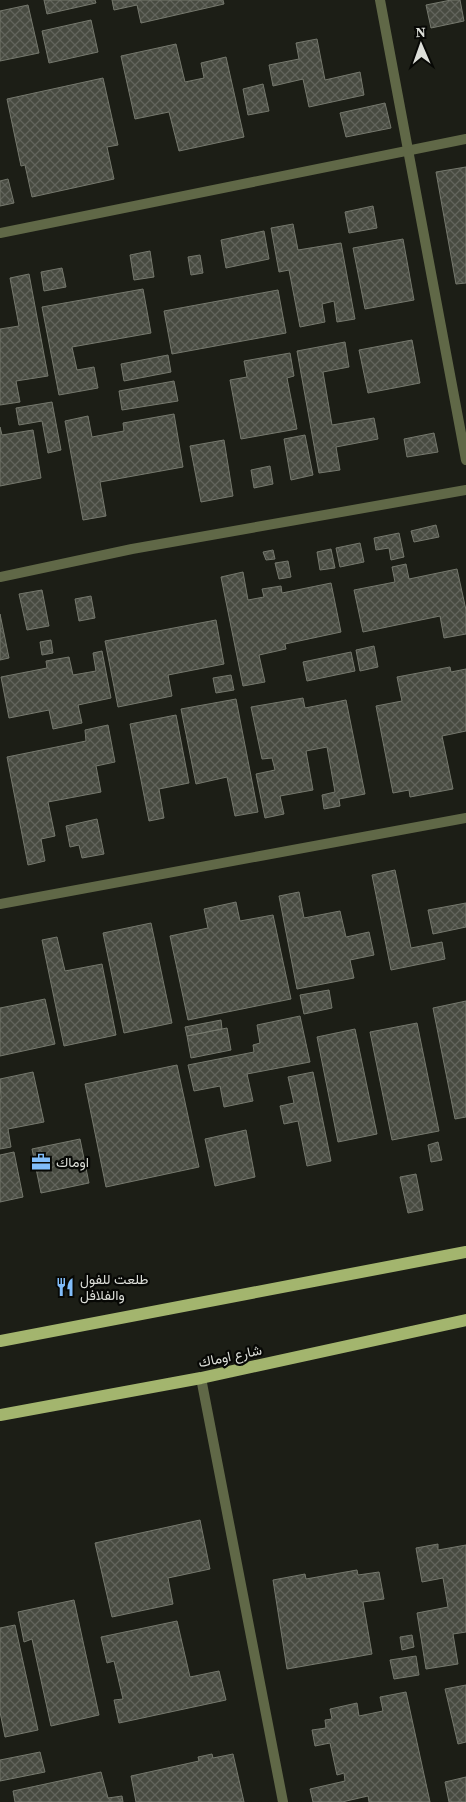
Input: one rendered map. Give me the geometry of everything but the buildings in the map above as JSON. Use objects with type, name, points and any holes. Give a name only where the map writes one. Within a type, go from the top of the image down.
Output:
[{"type":"main road","points":[[0,1340],[466,1252]]},
{"type":"main road","name":"شارع اوماك","points":[[0,1415],[201,1378],[466,1320]]},
{"type":"street","points":[[380,0],[466,460]]},
{"type":"street","points":[[0,233],[466,139]]},
{"type":"street","points":[[0,578],[132,550],[466,490]]},
{"type":"street","points":[[0,904],[466,818]]},
{"type":"street","points":[[201,1378],[283,1802]]},
{"type":"place","name":"اوماك","points":[[41,1162]]},
{"type":"place","name":"طلعت للفول والفلافل","points":[[65,1287]]}]
